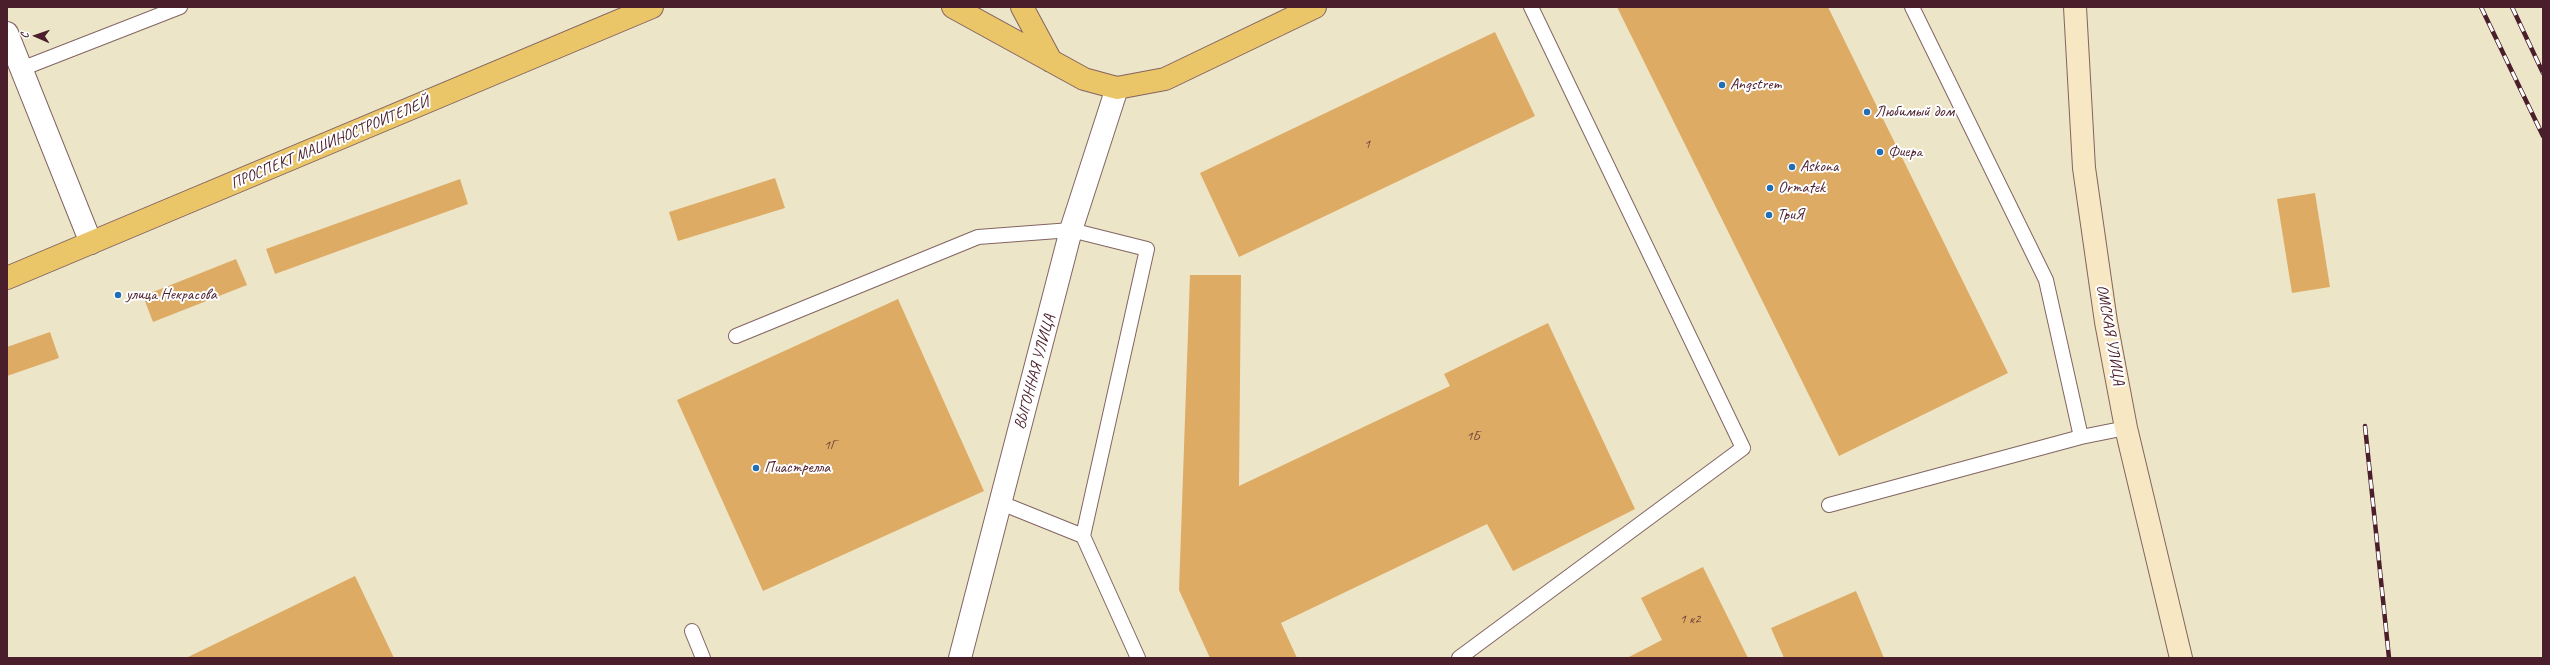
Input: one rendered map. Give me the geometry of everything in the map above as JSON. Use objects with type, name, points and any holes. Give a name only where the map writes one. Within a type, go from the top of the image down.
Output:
[{"type":"main road","points":[[590,33],[609,7]]},
{"type":"main road","name":"ПРОСПЕКТ МАШИНОСТРОИТЕЛЕЙ","points":[[7,278],[652,7]]},
{"type":"main road","points":[[953,7],[1084,79],[1117,88],[1165,79],[1315,7]]},
{"type":"main road","points":[[1022,7],[1051,61]]},
{"type":"main road","name":"ОМСКАЯ УЛИЦА","points":[[2075,7],[2084,168],[2106,322],[2126,428],[2181,658]]},
{"type":"street","points":[[7,33],[91,243]]},
{"type":"street","name":"ВЫГОННАЯ УЛИЦА","points":[[960,658],[1071,230],[1117,88]]},
{"type":"lane","points":[[21,69],[180,7]]},
{"type":"lane","points":[[1459,658],[1743,448],[1531,7]]},
{"type":"lane","points":[[1912,7],[2046,280],[2081,437]]},
{"type":"lane","points":[[736,336],[978,237],[1071,230],[1147,249],[1083,536],[1138,658]]},
{"type":"lane","points":[[1829,505],[2081,437],[2126,428]]},
{"type":"lane","points":[[1001,503],[1083,536]]},
{"type":"lane","points":[[692,632],[704,658]]},
{"type":"building","points":[[1617,7],[1828,7],[2008,373],[1839,456]]},
{"type":"building","points":[[1495,32],[1535,116],[1239,257],[1200,173]]},
{"type":"building","points":[[775,178],[785,208],[678,241],[669,212]]},
{"type":"building","points":[[460,179],[468,204],[275,274],[266,249]]},
{"type":"building","points":[[2315,193],[2330,287],[2292,293],[2277,199]]},
{"type":"building","points":[[236,259],[247,285],[153,322],[143,296]]},
{"type":"building","points":[[1190,275],[1241,275],[1239,486],[1450,386],[1444,374],[1548,323],[1635,509],[1513,571],[1487,524],[1281,623],[1297,658],[1210,658],[1179,590]]},
{"type":"building","points":[[898,299],[984,491],[763,591],[677,400]]},
{"type":"building","points":[[50,332],[59,358],[7,376],[7,347]]},
{"type":"building","points":[[1703,567],[1748,658],[1627,658],[1662,640],[1641,598]]},
{"type":"building","points":[[355,576],[394,658],[186,658]]},
{"type":"building","points":[[1856,591],[1884,658],[1784,658],[1771,628]]},
{"type":"railway","points":[[2481,7],[2543,136]]},
{"type":"railway","points":[[2512,7],[2543,73]]},
{"type":"railway","points":[[2365,426],[2389,658]]},
{"type":"place","name":"Angstrem","points":[[1722,85]]},
{"type":"place","name":"Любимый дом","points":[[1867,112]]},
{"type":"place","name":"Фиера","points":[[1880,152]]},
{"type":"place","name":"Askona","points":[[1792,167]]},
{"type":"place","name":"Ormatek","points":[[1770,188]]},
{"type":"place","name":"ТриЯ","points":[[1769,215]]},
{"type":"place","name":"улица Некрасова","points":[[118,295]]},
{"type":"place","name":"Пиастрелла","points":[[756,468]]}]
